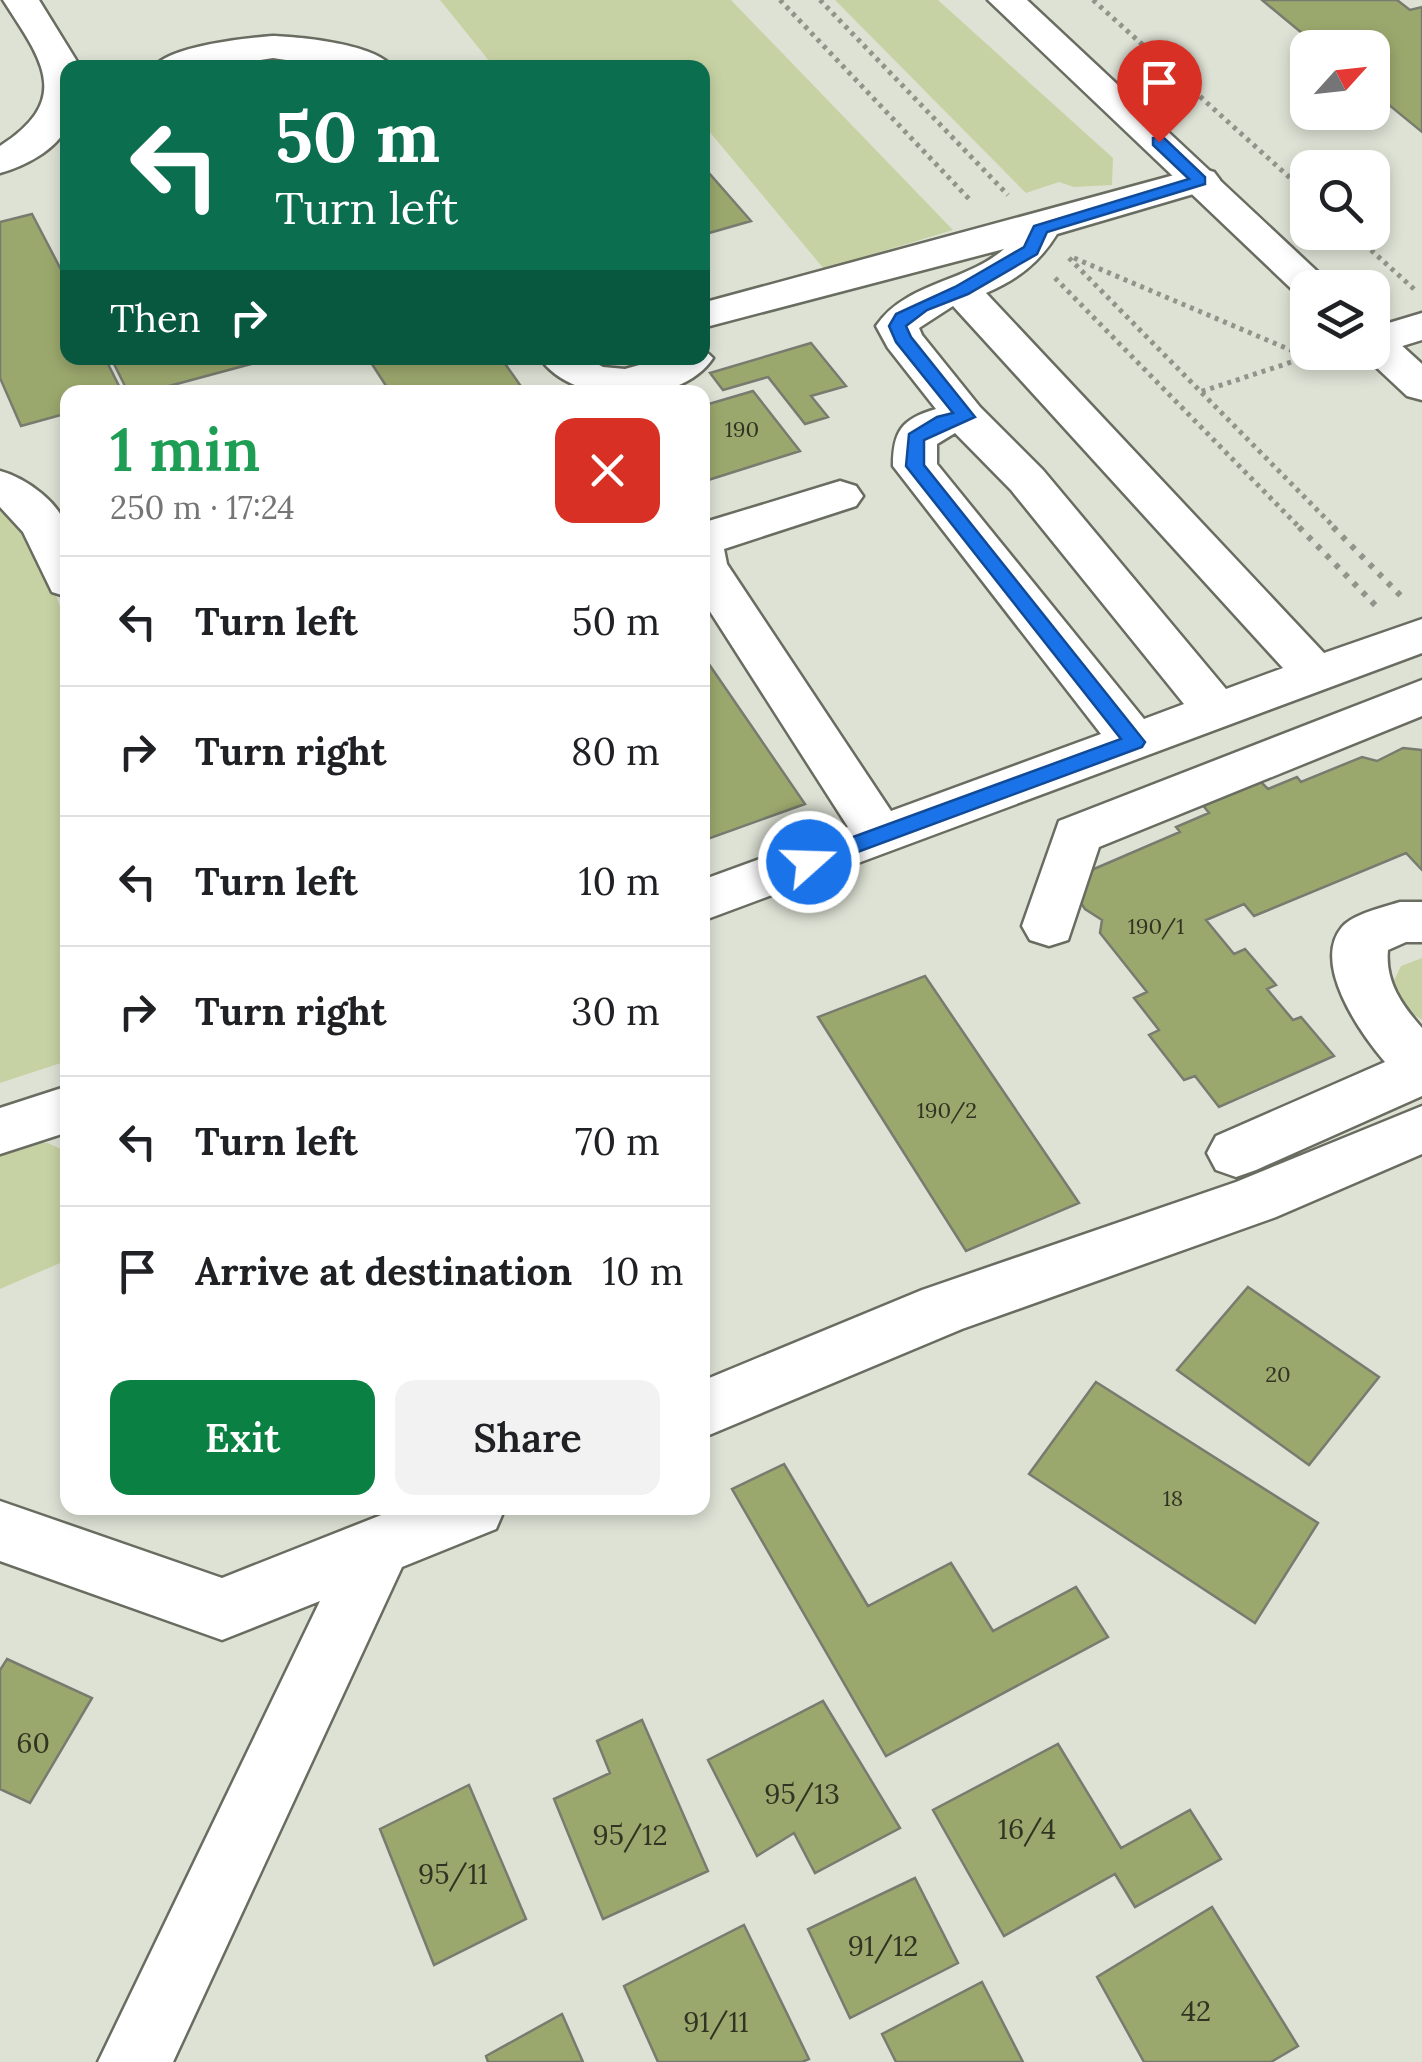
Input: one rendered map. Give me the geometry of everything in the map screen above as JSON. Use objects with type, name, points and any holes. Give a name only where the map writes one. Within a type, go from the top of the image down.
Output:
[{"type":"street","points":[[21,0],[60,64]]},
{"type":"street","points":[[1006,0],[1296,270]]},
{"type":"street","points":[[205,60],[256,48],[306,46],[350,60]]},
{"type":"street","points":[[0,161],[38,138],[60,108]]},
{"type":"street","points":[[710,314],[1023,240],[1200,180]]},
{"type":"street","points":[[1023,240],[962,290],[902,317],[898,326],[902,338],[966,417],[1027,480],[1217,711]]},
{"type":"street","points":[[962,290],[1316,674]]},
{"type":"street","points":[[1390,336],[1422,326]]},
{"type":"street","points":[[1390,357],[1422,387]]},
{"type":"street","points":[[566,365],[614,382],[667,374],[681,365]]},
{"type":"street","points":[[966,417],[943,421],[915,438],[915,466],[1135,742]]},
{"type":"street","points":[[1027,480],[1110,451]]},
{"type":"street","points":[[0,486],[25,501],[38,516],[60,564]]},
{"type":"street","points":[[710,537],[840,496]]},
{"type":"street","points":[[710,574],[880,835]]},
{"type":"street","points":[[710,898],[1316,674],[1413,626]]},
{"type":"street","points":[[1049,926],[1077,835],[1422,697]]},
{"type":"street","points":[[1236,1153],[1422,1069],[1382,1020],[1360,971],[1362,940],[1400,922],[1422,922]]},
{"type":"street","points":[[0,1131],[60,1112]]},
{"type":"street","points":[[710,1407],[942,1309],[1255,1200],[1422,1128]]},
{"type":"street","points":[[0,1531],[222,1609],[456,1515]]},
{"type":"street","points":[[134,2062],[378,1547]]},
{"type":"path","points":[[780,0],[1023,240]]},
{"type":"path","points":[[820,0],[1068,289],[1413,626]]},
{"type":"path","points":[[1093,0],[1290,178]]},
{"type":"path","points":[[1370,250],[1422,297]]},
{"type":"path","points":[[1200,392],[1307,356],[1064,253],[1200,392],[1413,626]]},
{"type":"green space","points":[[440,0],[731,0],[953,230],[824,269],[710,132],[710,60],[488,60]]},
{"type":"green space","points":[[835,0],[938,0],[1113,158],[1112,185],[1074,187],[1059,182],[1026,193]]},
{"type":"green space","points":[[0,499],[27,518],[60,607],[60,1063],[0,1083]]},
{"type":"green space","points":[[1422,958],[1422,1020],[1401,1006],[1392,984],[1401,966]]},
{"type":"green space","points":[[19,1143],[48,1143],[60,1149],[60,1263],[0,1289],[0,1148]]},
{"type":"building","points":[[1262,0],[1397,0],[1410,10],[1422,7],[1422,132],[1390,106],[1390,30],[1298,30]]},
{"type":"building","points":[[710,174],[751,221],[710,233]]},
{"type":"building","points":[[32,214],[60,268],[60,365],[108,365],[118,385],[60,385],[60,415],[21,426],[0,378],[0,222]]},
{"type":"building","points":[[811,343],[846,386],[811,396],[828,417],[805,424],[768,377],[723,390],[710,373]]},
{"type":"building","points":[[114,365],[247,365],[173,385],[124,385]]},
{"type":"building","points":[[373,365],[506,365],[520,385],[385,385]]},
{"type":"building","points":[[753,391],[800,451],[710,479],[710,404]]},
{"type":"building","points":[[710,666],[805,804],[710,838]]},
{"type":"building","points":[[1403,748],[1422,750],[1422,870],[1406,853],[1254,916],[1244,904],[1206,920],[1234,954],[1245,949],[1276,985],[1267,989],[1293,1020],[1301,1017],[1334,1056],[1219,1107],[1195,1076],[1184,1080],[1149,1035],[1159,1030],[1134,998],[1147,992],[1100,933],[1102,920],[1085,909],[1076,896],[1080,875],[1180,832],[1176,827],[1209,813],[1202,804],[1260,781],[1268,789],[1297,777],[1301,782],[1362,757],[1377,761]]},
{"type":"building","points":[[925,976],[1079,1203],[966,1251],[818,1017]]},
{"type":"building","points":[[1248,1287],[1379,1377],[1309,1465],[1177,1370]]},
{"type":"building","points":[[1096,1382],[1318,1523],[1255,1623],[1029,1474]]},
{"type":"building","points":[[784,1464],[868,1606],[951,1563],[993,1631],[1076,1587],[1108,1637],[886,1756],[732,1489]]},
{"type":"building","points":[[7,1659],[92,1698],[30,1803],[0,1789],[0,1670]]},
{"type":"building","points":[[823,1701],[900,1828],[815,1873],[794,1833],[757,1856],[708,1760]]},
{"type":"building","points":[[642,1720],[708,1871],[603,1919],[554,1799],[610,1773],[597,1741]]},
{"type":"building","points":[[1058,1744],[1121,1848],[1190,1810],[1221,1859],[1135,1907],[1115,1874],[1004,1936],[933,1810]]},
{"type":"building","points":[[469,1785],[526,1919],[434,1965],[380,1829]]},
{"type":"building","points":[[915,1878],[958,1963],[850,2018],[808,1929]]},
{"type":"building","points":[[1212,1907],[1298,2046],[1271,2062],[1144,2062],[1097,1977]]},
{"type":"building","points":[[744,1925],[809,2059],[658,2062],[624,1986]]},
{"type":"building","points":[[982,1982],[1023,2062],[896,2062],[882,2034]]},
{"type":"building","points":[[562,2014],[583,2062],[488,2062],[486,2056]]},
{"type":"route","points":[[809,862],[1135,742],[915,466],[915,438],[943,421],[966,417],[902,338],[898,326],[902,317],[962,290],[1032,250],[1040,229],[1200,180],[1159,142]]}]
